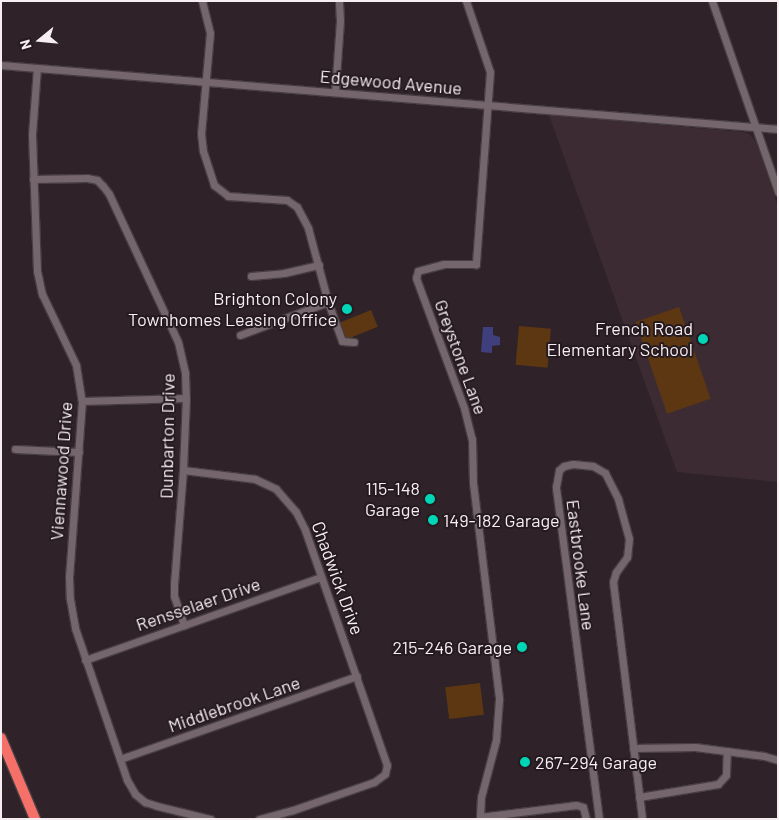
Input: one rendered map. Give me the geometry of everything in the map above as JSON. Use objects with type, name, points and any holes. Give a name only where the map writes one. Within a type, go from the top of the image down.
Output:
[{"type":"highway","points":[[1,738],[35,819]]},
{"type":"street","points":[[202,1],[210,33],[201,133],[202,152],[214,185],[228,196],[279,198],[293,203],[301,212],[308,228],[328,302],[342,341],[354,342]]},
{"type":"street","points":[[334,92],[340,21],[338,1]]},
{"type":"street","points":[[466,1],[490,72],[488,106]]},
{"type":"street","points":[[712,1],[778,192]]},
{"type":"street","name":"Edgewood Avenue","points":[[1,65],[778,129]]},
{"type":"street","name":"Viennawood Drive","points":[[37,68],[32,135],[38,279],[45,301],[76,365],[82,401],[69,584],[75,628],[132,790],[145,802],[210,819]]},
{"type":"street","name":"Greystone Lane","points":[[480,818],[485,776],[496,740],[499,699],[473,483],[472,439],[464,408],[416,278],[418,272],[444,264],[476,264],[488,106]]},
{"type":"street","name":"Dunbarton Drive","points":[[33,179],[87,178],[96,180],[109,194],[173,326],[182,356],[186,398],[184,470],[174,584],[174,596],[184,626]]},
{"type":"street","points":[[251,276],[284,273],[319,265]]},
{"type":"street","points":[[240,335],[328,302]]},
{"type":"street","points":[[82,401],[186,398]]},
{"type":"street","points":[[16,449],[78,452]]},
{"type":"street","name":"Eastbrooke Lane","points":[[598,819],[556,487],[558,473],[566,465],[589,465],[605,473],[614,489],[628,531],[630,544],[627,558],[616,572],[613,582],[642,819]]},
{"type":"street","name":"Chadwick Drive","points":[[184,470],[247,477],[276,489],[292,506],[302,522],[386,761],[387,769],[385,774],[374,782],[293,810],[259,819]]},
{"type":"street","name":"Rensselaer Drive","points":[[85,660],[321,577]]},
{"type":"street","name":"Middlebrook Lane","points":[[120,760],[357,676]]},
{"type":"street","points":[[633,748],[686,746],[764,756],[778,760]]},
{"type":"street","points":[[639,797],[718,784],[726,775],[727,751]]},
{"type":"street","points":[[480,818],[576,805],[583,807],[586,819]]},
{"type":"shaded area","name":"French Road Elementary School","points":[[549,115],[743,132],[749,134],[756,142],[778,206],[778,482],[677,472]]},
{"type":"shaded area","points":[[679,307],[711,399],[667,414],[636,322]]},
{"type":"shaded area","points":[[371,310],[378,327],[346,339],[339,323]]},
{"type":"shaded area","points":[[519,326],[551,329],[547,368],[516,365]]},
{"type":"shaded area","points":[[483,327],[493,327],[493,335],[500,337],[500,345],[492,346],[492,353],[481,352]]},
{"type":"shaded area","points":[[480,683],[484,715],[449,719],[445,687]]},
{"type":"place","name":"Brighton Colony Townhomes Leasing Office","points":[[347,309]]},
{"type":"place","name":"French Road Elementary School","points":[[703,339]]},
{"type":"place","name":"115-148 Garage","points":[[430,499]]},
{"type":"place","name":"149-182 Garage","points":[[433,520]]},
{"type":"place","name":"215-246 Garage","points":[[522,647]]},
{"type":"place","name":"267-294 Garage","points":[[525,762]]}]
